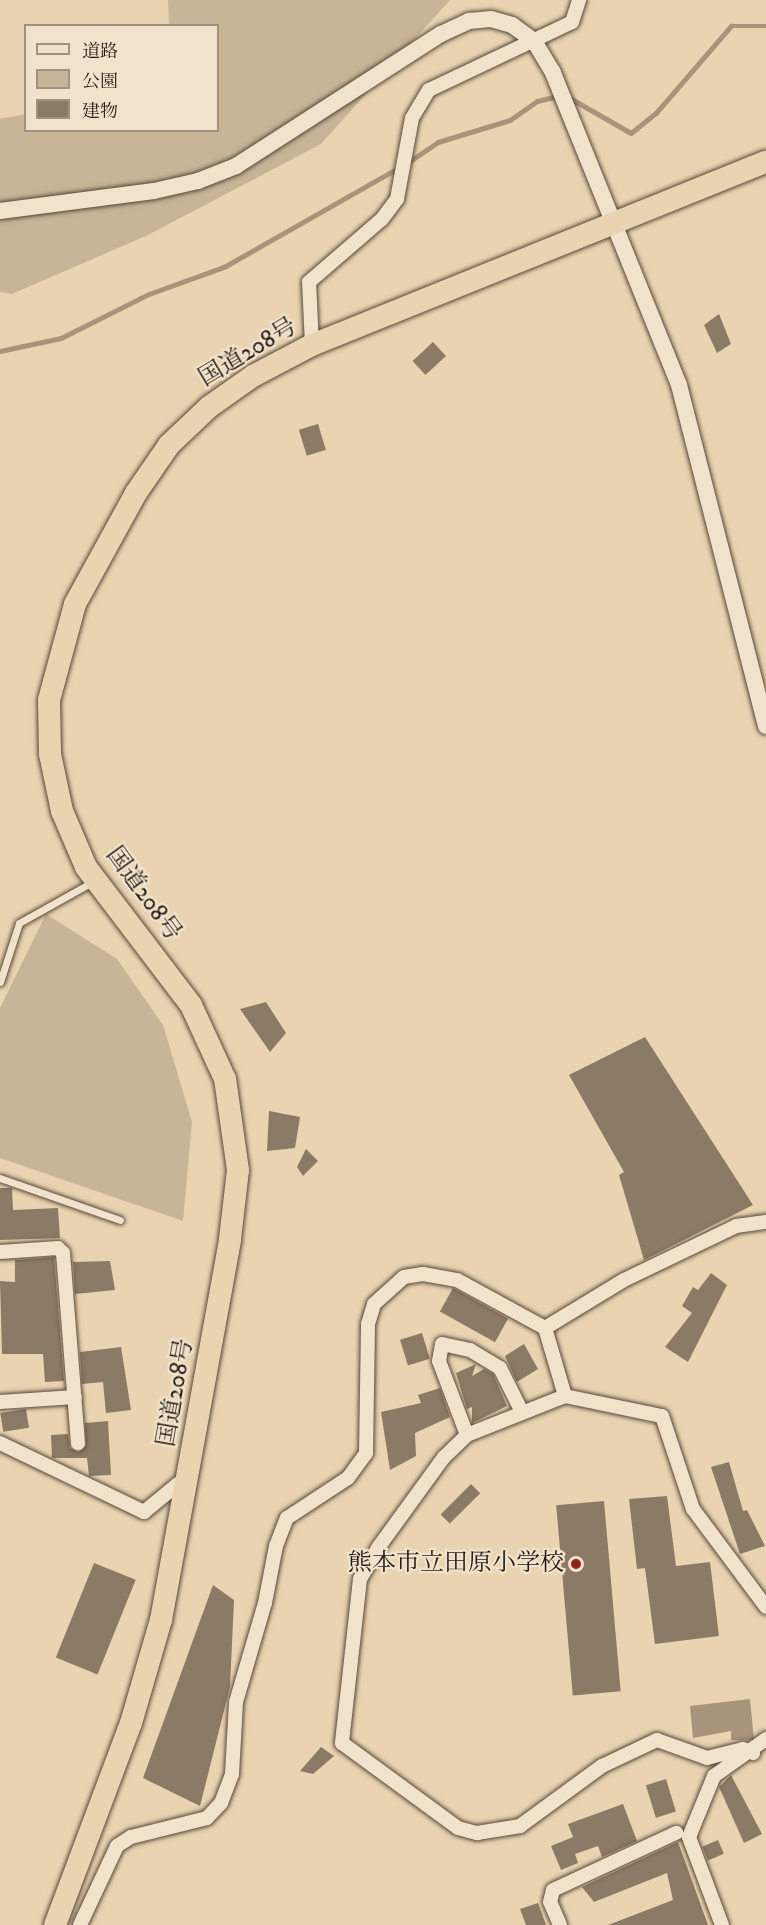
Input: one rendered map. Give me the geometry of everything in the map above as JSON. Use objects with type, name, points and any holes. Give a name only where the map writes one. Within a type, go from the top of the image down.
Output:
[{"type":"highway","name":"国道208号","points":[[55,1925],[131,1723],[161,1620],[231,1239],[238,1170],[225,1079],[191,1005],[96,879],[62,811],[50,754],[49,700],[75,604],[136,493],[169,445],[244,382],[312,345],[766,162]]},
{"type":"street","points":[[312,345],[309,282],[382,219],[397,200],[412,118],[429,90],[572,22],[579,0]]},
{"type":"street","points":[[0,210],[154,191],[236,166],[469,21],[492,19],[512,24],[534,41],[553,73],[679,385],[766,726]]},
{"type":"street","points":[[544,1328],[624,1280],[736,1226],[766,1222]]},
{"type":"street","points":[[0,1252],[58,1248],[63,1253],[78,1443]]},
{"type":"street","points":[[80,1925],[117,1846],[130,1836],[207,1818],[221,1803],[232,1774],[236,1702],[265,1603],[276,1546],[287,1518],[348,1478],[366,1453],[368,1324],[374,1304],[389,1286],[423,1274],[456,1280],[544,1328],[565,1396]]},
{"type":"street","points":[[467,1435],[439,1361],[442,1344],[470,1350],[500,1368],[521,1410]]},
{"type":"street","points":[[753,1753],[743,1749],[707,1758],[657,1740],[602,1766],[520,1826],[477,1833],[458,1828],[347,1751],[340,1729],[360,1580],[444,1457],[467,1435],[521,1410],[565,1396],[662,1416],[693,1509],[766,1607]]},
{"type":"street","points":[[0,1402],[75,1397]]},
{"type":"street","points":[[0,1443],[144,1512],[178,1484],[187,1485]]},
{"type":"street","points":[[722,1925],[689,1837],[714,1776],[753,1753],[766,1740]]},
{"type":"street","points":[[560,1925],[550,1902],[553,1890],[676,1833]]},
{"type":"lane","points":[[0,982],[19,923],[96,879]]},
{"type":"lane","points":[[0,1178],[120,1220]]},
{"type":"green space","points":[[168,0],[450,0],[321,144],[148,235],[12,294],[0,292],[0,119],[24,114],[24,132],[219,132],[219,24],[169,24]]},
{"type":"green space","points":[[46,914],[117,959],[163,1025],[192,1122],[183,1221],[0,1158],[0,1008]]},
{"type":"shaded area","points":[[750,1699],[754,1740],[731,1740],[731,1731],[693,1738],[690,1706]]},
{"type":"building","points":[[719,314],[731,344],[717,353],[704,325]]},
{"type":"building","points":[[433,342],[446,356],[425,375],[413,361]]},
{"type":"building","points":[[318,424],[326,450],[307,456],[299,430]]},
{"type":"building","points":[[266,1002],[286,1033],[270,1052],[240,1009]]},
{"type":"building","points":[[645,1037],[753,1205],[644,1260],[619,1175],[624,1172],[569,1075]]},
{"type":"building","points":[[269,1111],[300,1117],[295,1148],[267,1151]]},
{"type":"building","points":[[306,1149],[318,1161],[303,1176],[297,1167]]},
{"type":"building","points":[[0,1188],[12,1188],[13,1210],[58,1208],[60,1238],[0,1240]]},
{"type":"building","points":[[54,1257],[64,1381],[45,1382],[43,1354],[2,1354],[0,1281],[15,1282],[15,1260]]},
{"type":"building","points":[[110,1261],[115,1290],[75,1294],[73,1262]]},
{"type":"building","points":[[711,1273],[727,1285],[688,1362],[665,1347],[692,1313],[682,1306],[693,1287],[698,1290]]},
{"type":"building","points":[[453,1288],[508,1319],[495,1342],[440,1312]]},
{"type":"building","points":[[422,1333],[430,1359],[408,1366],[400,1340]]},
{"type":"building","points":[[524,1344],[538,1369],[517,1382],[505,1356]]},
{"type":"building","points":[[121,1347],[131,1410],[106,1413],[103,1382],[82,1384],[80,1352]]},
{"type":"building","points":[[476,1364],[472,1376],[484,1369],[493,1374],[507,1406],[472,1423],[472,1407],[467,1409],[456,1373]]},
{"type":"building","points":[[440,1388],[450,1417],[415,1433],[416,1456],[390,1470],[381,1412],[421,1403],[418,1395]]},
{"type":"building","points":[[26,1409],[29,1428],[3,1432],[0,1413]]},
{"type":"building","points":[[108,1421],[111,1475],[89,1476],[87,1458],[52,1458],[51,1435],[68,1434],[70,1448],[79,1452],[86,1446],[85,1423]]},
{"type":"building","points":[[729,1462],[743,1511],[747,1510],[765,1546],[740,1554],[711,1467]]},
{"type":"building","points":[[471,1484],[480,1493],[450,1524],[441,1514]]},
{"type":"building","points":[[667,1496],[676,1566],[710,1562],[719,1636],[655,1644],[645,1568],[637,1569],[629,1499]]},
{"type":"building","points":[[604,1501],[621,1691],[573,1695],[556,1505]]},
{"type":"building","points":[[94,1563],[136,1580],[98,1674],[56,1658]]},
{"type":"building","points":[[213,1585],[234,1600],[230,1687],[200,1806],[143,1778]]},
{"type":"building","points":[[321,1747],[334,1756],[313,1774],[300,1771]]},
{"type":"building","points":[[731,1775],[762,1834],[744,1843],[719,1787]]},
{"type":"building","points":[[666,1779],[676,1812],[656,1818],[646,1785]]},
{"type":"building","points":[[623,1804],[637,1841],[602,1857],[598,1846],[575,1854],[578,1863],[561,1870],[551,1846],[573,1837],[568,1824]]},
{"type":"building","points":[[718,1840],[724,1854],[708,1860],[702,1847]]},
{"type":"building","points":[[678,1842],[708,1925],[608,1925],[673,1900],[667,1873],[594,1902],[582,1887]]},
{"type":"building","points":[[538,1903],[546,1925],[526,1925],[520,1909]]},
{"type":"waterway","points":[[570,98],[631,133],[656,113],[731,26],[766,26]]},
{"type":"waterway","points":[[407,163],[438,142],[510,120],[537,101],[559,96]]},
{"type":"waterway","points":[[0,351],[61,338],[149,294],[224,267],[400,167]]},
{"type":"place","name":"熊本市立田原小学校","points":[[576,1564]]}]
